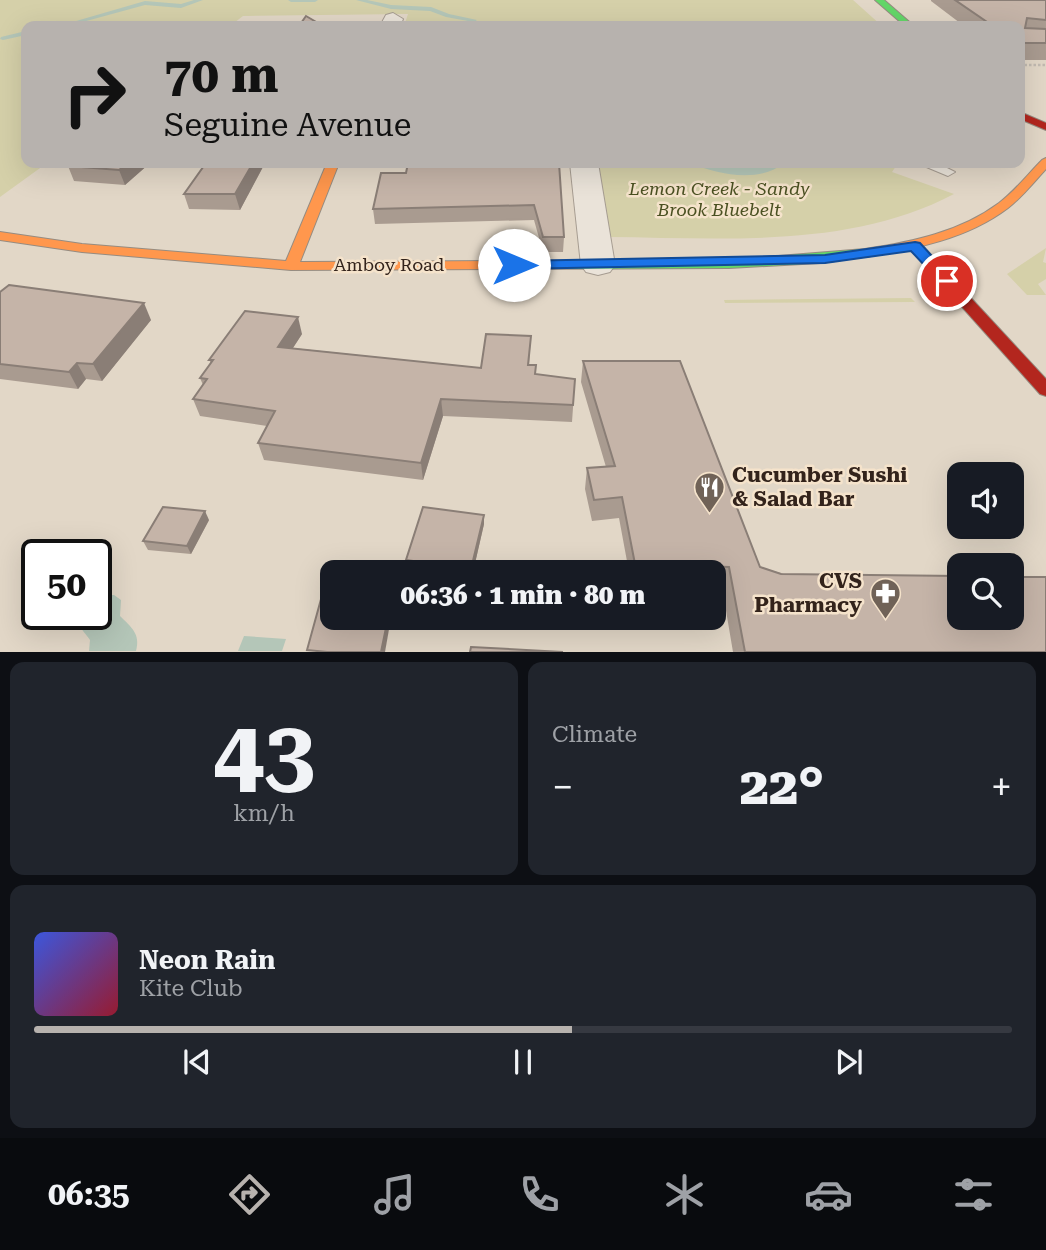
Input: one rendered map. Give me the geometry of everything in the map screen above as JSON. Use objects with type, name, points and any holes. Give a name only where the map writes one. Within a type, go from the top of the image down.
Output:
[{"type":"main road","points":[[879,0],[904,21]]},
{"type":"main road","points":[[1025,117],[1046,127]]},
{"type":"main road","name":"Amboy Road","points":[[0,236],[82,248],[291,266],[598,265],[825,259],[915,246],[986,218],[1016,194],[1046,162]]},
{"type":"main road","points":[[291,266],[331,168]]},
{"type":"main road","points":[[915,246],[1046,390]]},
{"type":"street","points":[[585,168],[598,265]]},
{"type":"lane","points":[[937,168],[948,172]]},
{"type":"path","points":[[1025,65],[1046,65]]},
{"type":"green space","points":[[0,0],[853,0],[876,21],[406,21],[408,14],[243,16],[236,21],[21,21],[21,168],[40,168],[0,197]]},
{"type":"green space","name":"Lemon Creek - Sandy Brook Bluebelt","points":[[598,168],[895,168],[892,172],[954,194],[914,212],[829,232],[740,238],[608,237]]},
{"type":"green space","points":[[1046,248],[1043,262],[1046,263],[1046,279],[1038,284],[1046,295],[1027,295],[1007,274]]},
{"type":"green space","points":[[911,298],[915,302],[725,303],[724,300]]},
{"type":"shaded area","points":[[705,168],[776,168],[751,175]]},
{"type":"shaded area","points":[[114,595],[121,600],[120,616],[136,635],[136,651],[89,651],[90,640],[82,630],[112,630]]},
{"type":"shaded area","points":[[244,636],[286,639],[282,651],[238,651]]},
{"type":"building","points":[[955,0],[1046,0],[1046,20],[1027,18],[1025,28],[1025,21],[986,21]]},
{"type":"building","points":[[1025,28],[1046,29],[1046,43],[1025,43]]},
{"type":"building","points":[[202,168],[250,168],[235,194],[184,194]]},
{"type":"building","points":[[407,168],[559,168],[564,237],[543,237],[534,205],[373,209],[381,173],[406,173]]},
{"type":"building","points":[[9,285],[144,303],[93,364],[77,363],[69,372],[0,364],[0,292]]},
{"type":"building","points":[[245,311],[298,317],[278,347],[481,368],[486,334],[531,336],[528,365],[536,365],[535,374],[575,379],[573,405],[441,399],[421,463],[258,443],[275,411],[193,399],[207,379],[200,378],[213,360],[209,360]]},
{"type":"building","points":[[583,361],[680,361],[760,567],[781,574],[947,576],[947,630],[1024,630],[1024,577],[1046,577],[1046,652],[745,652],[726,560],[634,560],[622,497],[594,500],[587,468],[615,466]]},
{"type":"building","points":[[163,507],[205,511],[187,546],[143,541]]},
{"type":"building","points":[[423,507],[484,515],[473,560],[406,560]]},
{"type":"building","points":[[320,603],[320,630],[386,630],[381,652],[307,650]]},
{"type":"building","points":[[471,647],[563,652],[470,652]]},
{"type":"waterway","points":[[80,21],[145,3],[181,6],[200,0]]},
{"type":"waterway","points":[[291,0],[315,0]]},
{"type":"waterway","points":[[359,0],[391,7],[431,9],[472,21]]},
{"type":"waterway","points":[[3,38],[21,34]]},
{"type":"traffic: fast","points":[[879,0],[904,21]]},
{"type":"traffic: fast","points":[[500,265],[729,264],[865,253]]},
{"type":"traffic: slow","points":[[865,253],[920,243],[972,224],[1004,205],[1046,162]]},
{"type":"traffic: slow","points":[[291,266],[331,168]]},
{"type":"traffic: slow","points":[[0,236],[82,248],[291,266],[500,265]]},
{"type":"traffic: jam","points":[[1025,117],[1046,127]]},
{"type":"traffic: jam","points":[[915,246],[1046,390]]},
{"type":"place","name":"Cucumber Sushi & Salad Bar","points":[[709,514]]},
{"type":"place","name":"CVS Pharmacy","points":[[885,620]]},
{"type":"route","points":[[514,265],[693,264],[825,259],[915,246],[947,281]]}]
